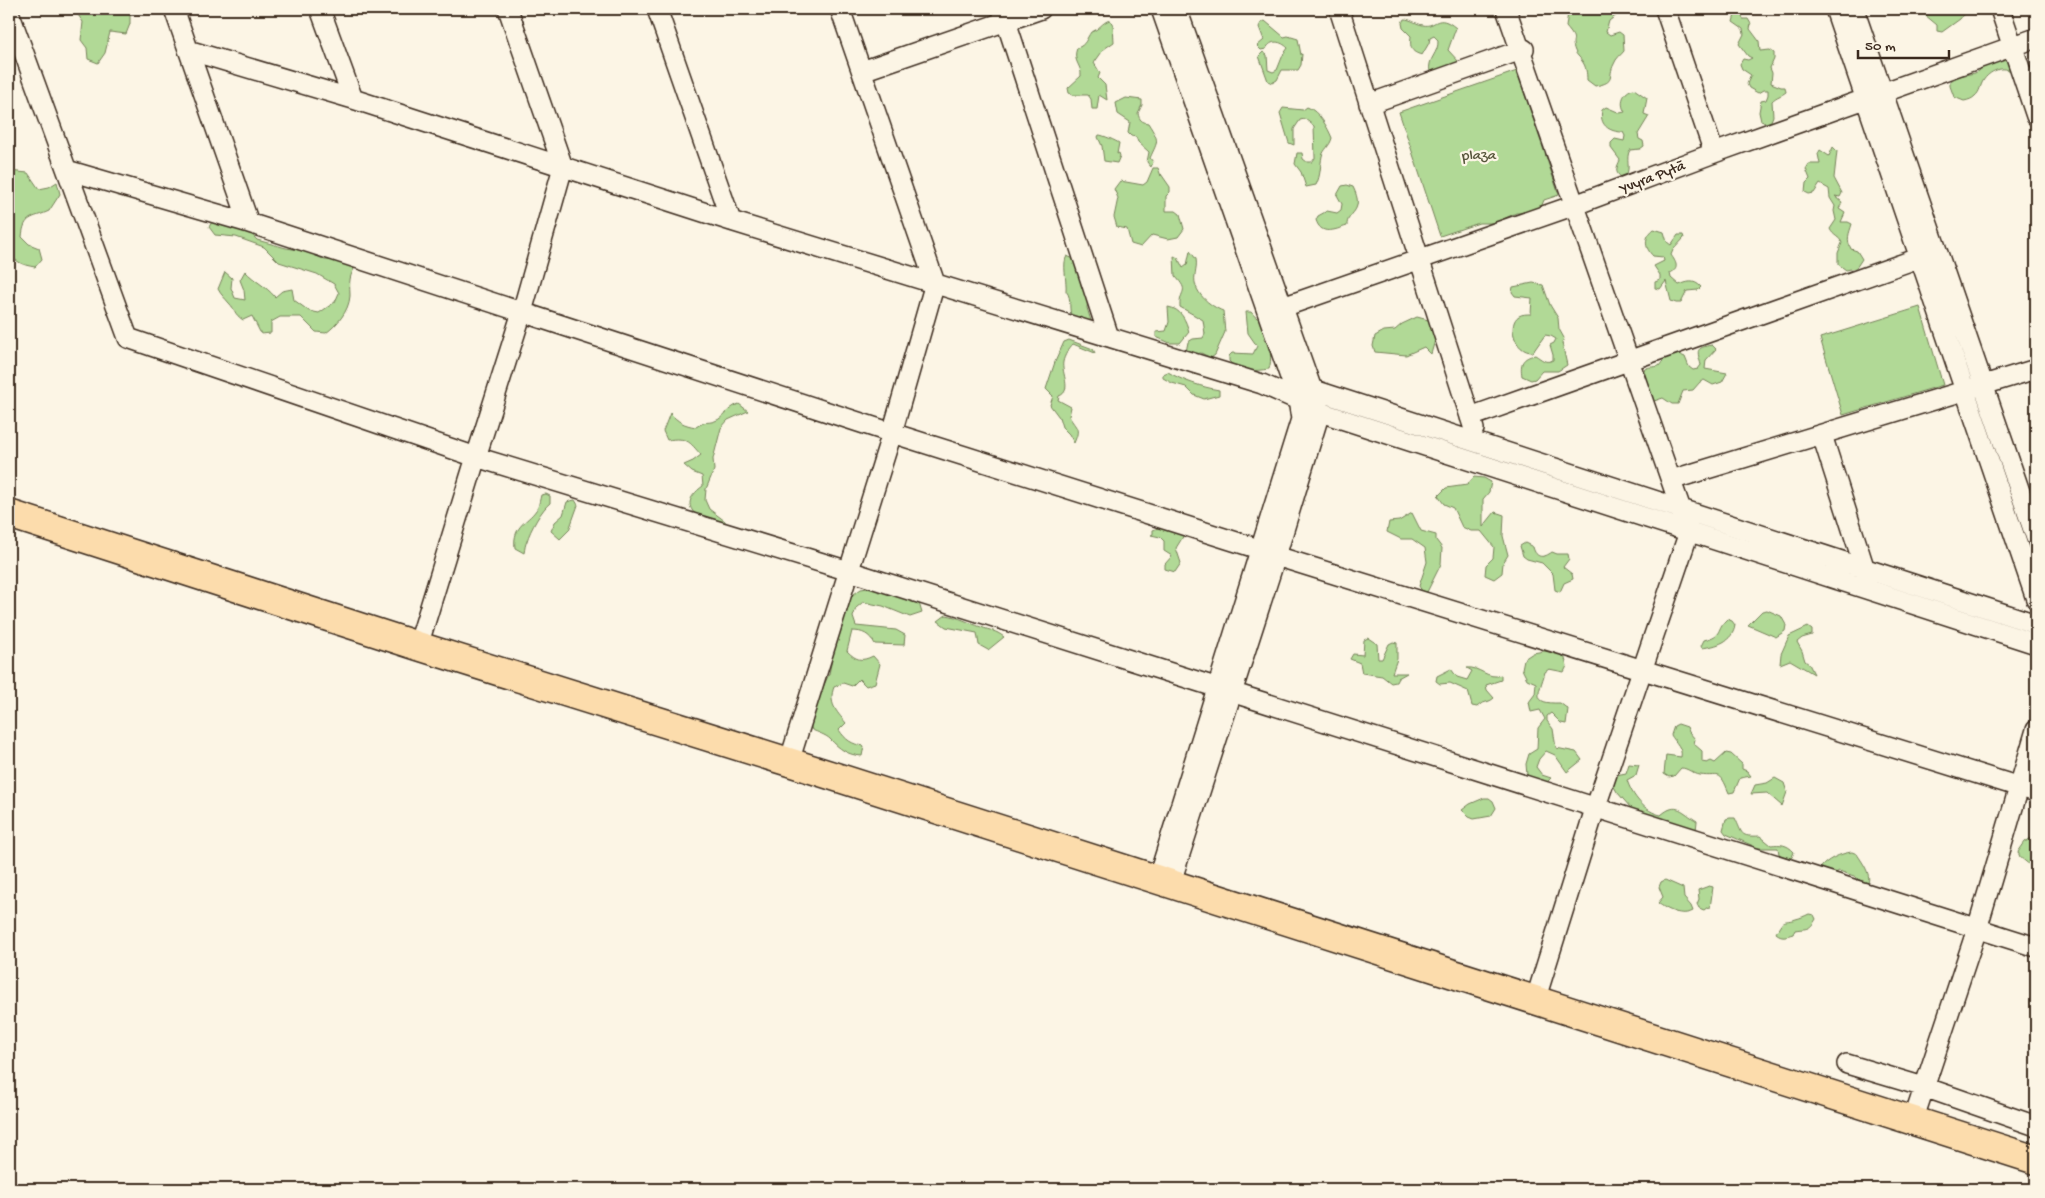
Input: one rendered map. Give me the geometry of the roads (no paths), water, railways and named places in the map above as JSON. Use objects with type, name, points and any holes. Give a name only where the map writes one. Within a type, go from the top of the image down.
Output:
[{"type":"highway","points":[[9,514],[418,646],[789,762],[1163,883],[2036,1160]]},
{"type":"street","points":[[174,9],[249,223]]},
{"type":"street","points":[[320,9],[354,99]]},
{"type":"street","points":[[418,646],[522,312],[563,167],[508,9]]},
{"type":"street","points":[[657,9],[731,221]]},
{"type":"street","points":[[789,762],[892,433],[935,283],[840,9]]},
{"type":"street","points":[[862,71],[1004,15],[1041,9]]},
{"type":"street","points":[[1161,9],[1305,395],[1269,553]]},
{"type":"street","points":[[1177,9],[1274,309],[1291,381],[1320,412],[2036,644]]},
{"type":"street","points":[[1339,9],[1470,417],[1474,431],[1468,460]]},
{"type":"street","points":[[1506,9],[1522,50],[1689,532],[1644,670],[1595,809],[1535,1001]]},
{"type":"street","points":[[1666,9],[1714,153]]},
{"type":"street","points":[[1834,9],[1920,258],[2036,538]]},
{"type":"street","points":[[1854,9],[1938,251],[1975,388],[2036,599]]},
{"type":"street","points":[[2000,9],[2036,116]]},
{"type":"street","points":[[9,12],[128,338],[476,457],[849,571],[1595,809],[2036,947]]},
{"type":"street","points":[[1004,15],[1109,337]]},
{"type":"street","name":"Yvyra Pytã","points":[[1274,309],[1575,205],[2012,45],[2036,38]]},
{"type":"street","points":[[188,50],[354,99],[731,221],[1262,384],[1472,441],[2036,624]]},
{"type":"street","points":[[1369,104],[1522,50]]},
{"type":"street","points":[[66,170],[249,223],[892,433],[1269,553],[2027,789]]},
{"type":"street","points":[[1470,417],[1938,251]]},
{"type":"street","points":[[1671,480],[2036,369]]},
{"type":"street","points":[[1262,384],[1291,381]]},
{"type":"street","points":[[1163,883],[1269,553],[1320,412]]},
{"type":"street","points":[[1822,434],[1872,591]]},
{"type":"street","points":[[1914,1121],[1977,929],[2027,789],[2036,730]]},
{"type":"street","points":[[1847,1064],[1924,1087],[2036,1126]]},
{"type":"park label","name":"plaza","points":[[1479,154]]}]
